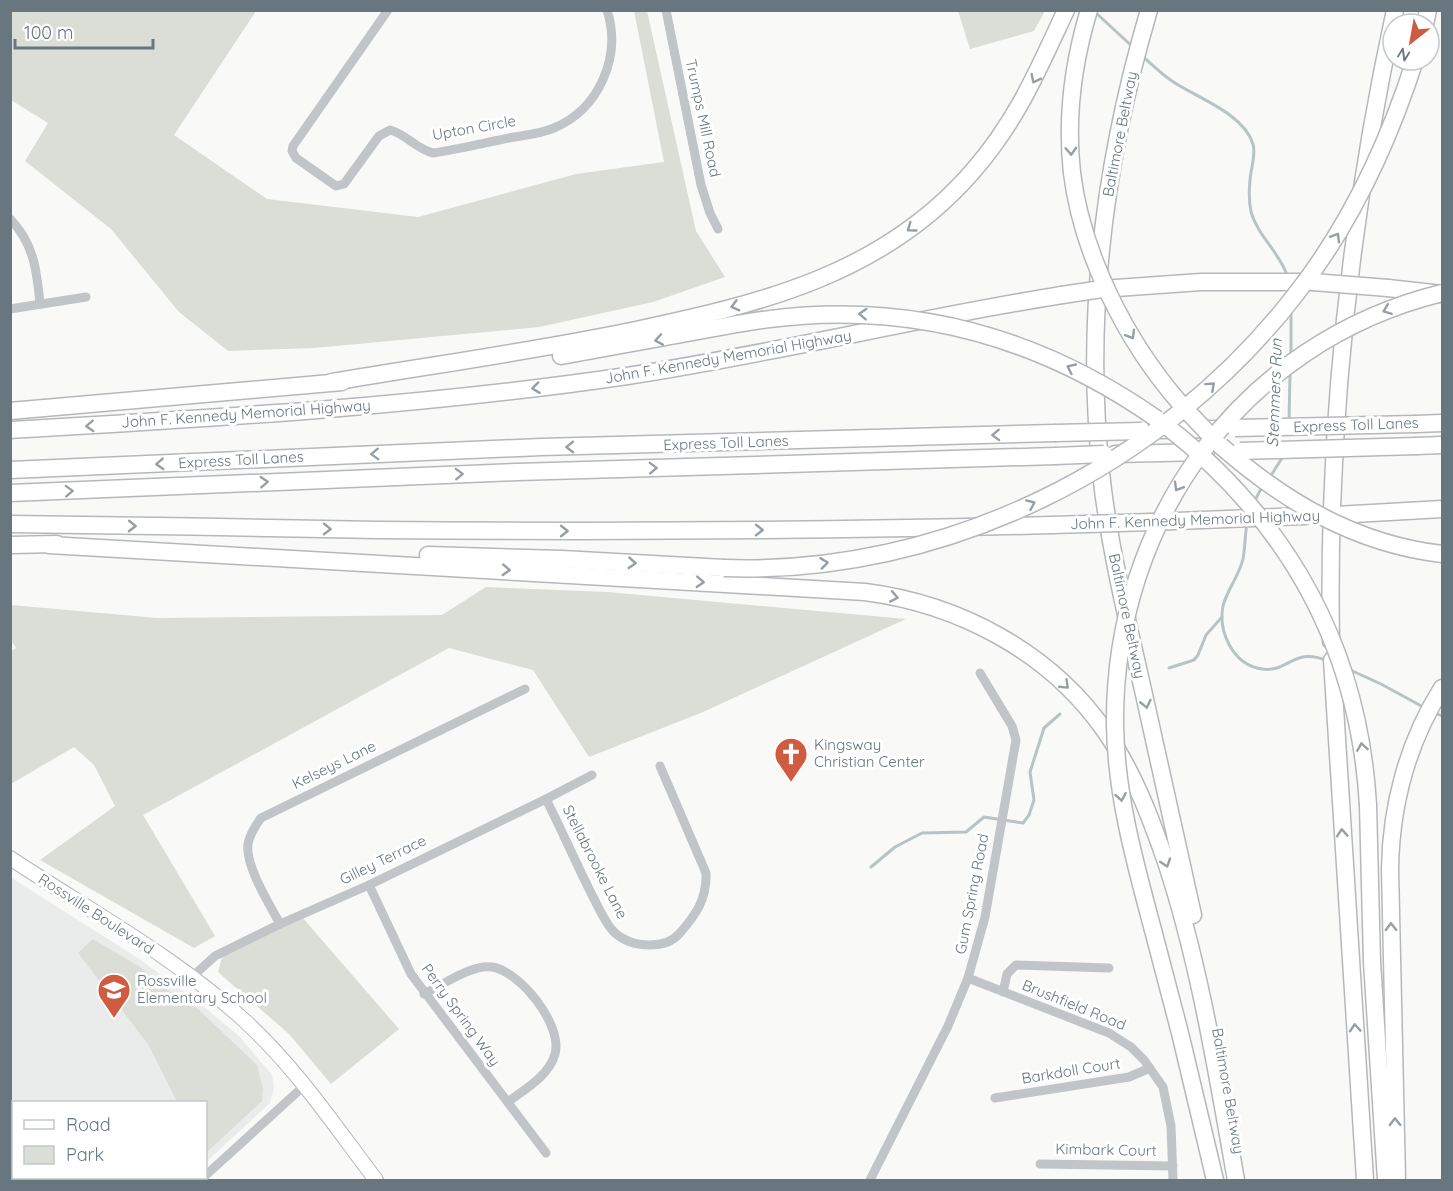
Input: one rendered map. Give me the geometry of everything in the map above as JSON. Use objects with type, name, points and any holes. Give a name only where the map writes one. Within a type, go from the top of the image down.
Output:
[{"type":"highway","points":[[1089,10],[1080,42],[1072,93],[1070,125],[1072,172],[1084,228],[1105,284],[1133,339],[1160,379],[1198,423],[1221,446],[1267,484],[1310,512],[1347,530],[1400,546],[1443,554]]},
{"type":"highway","name":"Baltimore Beltway","points":[[1149,10],[1122,118],[1104,225],[1095,357],[1098,440],[1117,576],[1200,948],[1244,1180]]},
{"type":"highway","points":[[1365,1180],[1333,684],[1330,575],[1332,500],[1345,319],[1365,167],[1395,10]]},
{"type":"highway","points":[[332,382],[525,352],[634,330],[762,299],[829,276],[876,252],[908,231],[949,196],[973,171],[1020,106],[1063,18]]},
{"type":"highway","points":[[10,544],[125,544],[562,559],[724,568],[779,568],[891,552],[948,536],[994,520],[1046,497],[1112,460],[1168,421],[1244,355],[1286,307],[1322,259],[1350,212],[1380,154],[1400,107],[1411,72]]},
{"type":"highway","name":"John F. Kennedy Memorial Highway","points":[[10,430],[270,413],[491,393],[681,368],[983,308],[1133,286],[1213,281],[1296,282],[1443,294]]},
{"type":"highway","points":[[1215,1180],[1130,840],[1120,790],[1116,757],[1115,707],[1120,656],[1129,607],[1139,575],[1163,516],[1187,472],[1218,430],[1246,401],[1283,369],[1321,342],[1392,307],[1443,294]]},
{"type":"highway","points":[[10,411],[376,380],[482,368],[568,356],[786,316],[844,313],[891,316],[939,323],[1016,345],[1069,367],[1120,394],[1169,428],[1217,469],[1258,514],[1285,551],[1311,596],[1340,657],[1351,694],[1362,748],[1368,805],[1372,962],[1386,1180]]},
{"type":"highway","name":"Express Toll Lanes","points":[[10,470],[541,447],[1443,423]]},
{"type":"highway","name":"Express Toll Lanes","points":[[10,493],[506,472],[1443,445]]},
{"type":"highway","name":"John F. Kennedy Memorial Highway","points":[[10,524],[378,530],[874,529],[1086,524],[1443,509]]},
{"type":"highway","points":[[49,545],[858,591],[922,603],[990,630],[1042,665],[1085,705],[1108,735],[1141,794],[1164,855],[1186,928],[1205,1014],[1236,1180]]},
{"type":"highway","points":[[1397,1180],[1390,853],[1400,787],[1416,737],[1443,688]]},
{"type":"main road","name":"Rossville Boulevard","points":[[10,858],[192,977],[248,1024],[305,1085],[376,1180]]},
{"type":"street","name":"Upton Circle","points":[[388,10],[293,146],[292,151],[296,158],[336,186],[344,184],[379,136],[390,130],[398,132],[421,149],[433,153],[543,132],[571,118],[593,97],[607,70],[612,46],[612,30],[607,10]]},
{"type":"street","name":"Trumps Mill Road","points":[[666,10],[701,185],[718,229]]},
{"type":"street","points":[[10,219],[28,242],[33,254],[40,304]]},
{"type":"street","points":[[10,309],[86,297]]},
{"type":"street","name":"Gum Spring Road","points":[[870,1180],[948,1026],[968,978],[985,917],[1017,740],[1012,726],[980,673]]},
{"type":"street","name":"Kelseys Lane","points":[[280,924],[249,859],[248,845],[252,831],[261,818],[525,689]]},
{"type":"street","name":"Stellabrooke Lane","points":[[546,799],[611,929],[634,944],[661,945],[676,938],[704,899],[706,873],[660,766]]},
{"type":"street","name":"Gilley Terrace","points":[[192,977],[215,956],[280,924],[369,885],[592,775]]},
{"type":"street","name":"Perry Spring Way","points":[[369,885],[411,974],[424,994],[546,1153]]},
{"type":"street","points":[[1003,992],[1006,974],[1016,965],[1109,968]]},
{"type":"street","points":[[424,994],[480,967],[492,967],[514,976],[532,996],[552,1023],[556,1034],[556,1053],[544,1073],[508,1102]]},
{"type":"street","name":"Brushfield Road","points":[[968,978],[1109,1033],[1131,1047],[1164,1087],[1168,1104],[1173,1180]]},
{"type":"street","name":"Barkdoll Court","points":[[995,1098],[1129,1077],[1150,1068]]},
{"type":"street","points":[[207,1174],[305,1085]]},
{"type":"street","name":"Kimbark Court","points":[[1040,1164],[1173,1166]]},
{"type":"shaded area","name":"Rossville Elementary School","points":[[10,877],[138,958],[197,1001],[240,1037],[272,1075],[274,1088],[270,1103],[207,1161],[207,1101],[12,1101],[12,1179],[186,1179],[11,1180]]},
{"type":"green space","points":[[11,10],[256,11],[174,135],[267,199],[418,217],[576,174],[664,162],[634,11],[647,11],[696,231],[725,277],[653,302],[539,327],[314,348],[228,351],[179,312],[111,229],[25,161],[48,123],[11,100]]},
{"type":"green space","points":[[958,10],[1045,11],[1034,31],[970,49]]},
{"type":"green space","points":[[486,587],[608,592],[906,619],[703,712],[589,757],[533,670],[449,648],[143,815],[215,936],[194,948],[40,860],[115,806],[94,765],[74,747],[11,784],[10,652],[16,648],[11,640],[11,605],[157,618],[442,615]]},
{"type":"green space","points":[[302,917],[399,1029],[331,1084],[289,1034],[218,972],[224,950]]},
{"type":"green space","points":[[93,939],[140,967],[166,989],[198,1009],[257,1065],[263,1088],[262,1101],[208,1151],[207,1101],[176,1101],[148,1044],[78,953]]},
{"type":"waterway","name":"Stemmers Run","points":[[1095,12],[1134,48]]},
{"type":"waterway","name":"Stemmers Run","points":[[1143,57],[1162,74],[1230,115],[1248,133],[1254,148],[1249,188],[1251,212],[1258,229],[1287,275]]},
{"type":"waterway","name":"Stemmers Run","points":[[1291,308],[1291,356]]},
{"type":"waterway","name":"Stemmers Run","points":[[1289,422],[1290,374]]},
{"type":"waterway","name":"Stemmers Run","points":[[1270,477],[1284,455]]},
{"type":"waterway","name":"Stemmers Run","points":[[1254,502],[1262,487]]},
{"type":"waterway","name":"Stemmers Run","points":[[1247,523],[1243,559],[1223,606],[1223,626],[1230,646],[1243,661],[1262,669],[1279,667],[1307,656],[1328,661]]},
{"type":"waterway","points":[[1169,668],[1194,660],[1206,635],[1222,617]]},
{"type":"waterway","name":"Stemmers Run","points":[[1348,669],[1425,708]]},
{"type":"waterway","name":"Stemmers Run","points":[[1433,712],[1442,716]]},
{"type":"waterway","points":[[871,867],[895,847],[922,833],[966,832],[984,817],[1023,823],[1029,815],[1034,800],[1030,772],[1044,728],[1060,714]]},
{"type":"place","name":"Kingsway Christian Center","points":[[791,783]]},
{"type":"place","name":"Rossville Elementary School","points":[[114,1019]]}]
